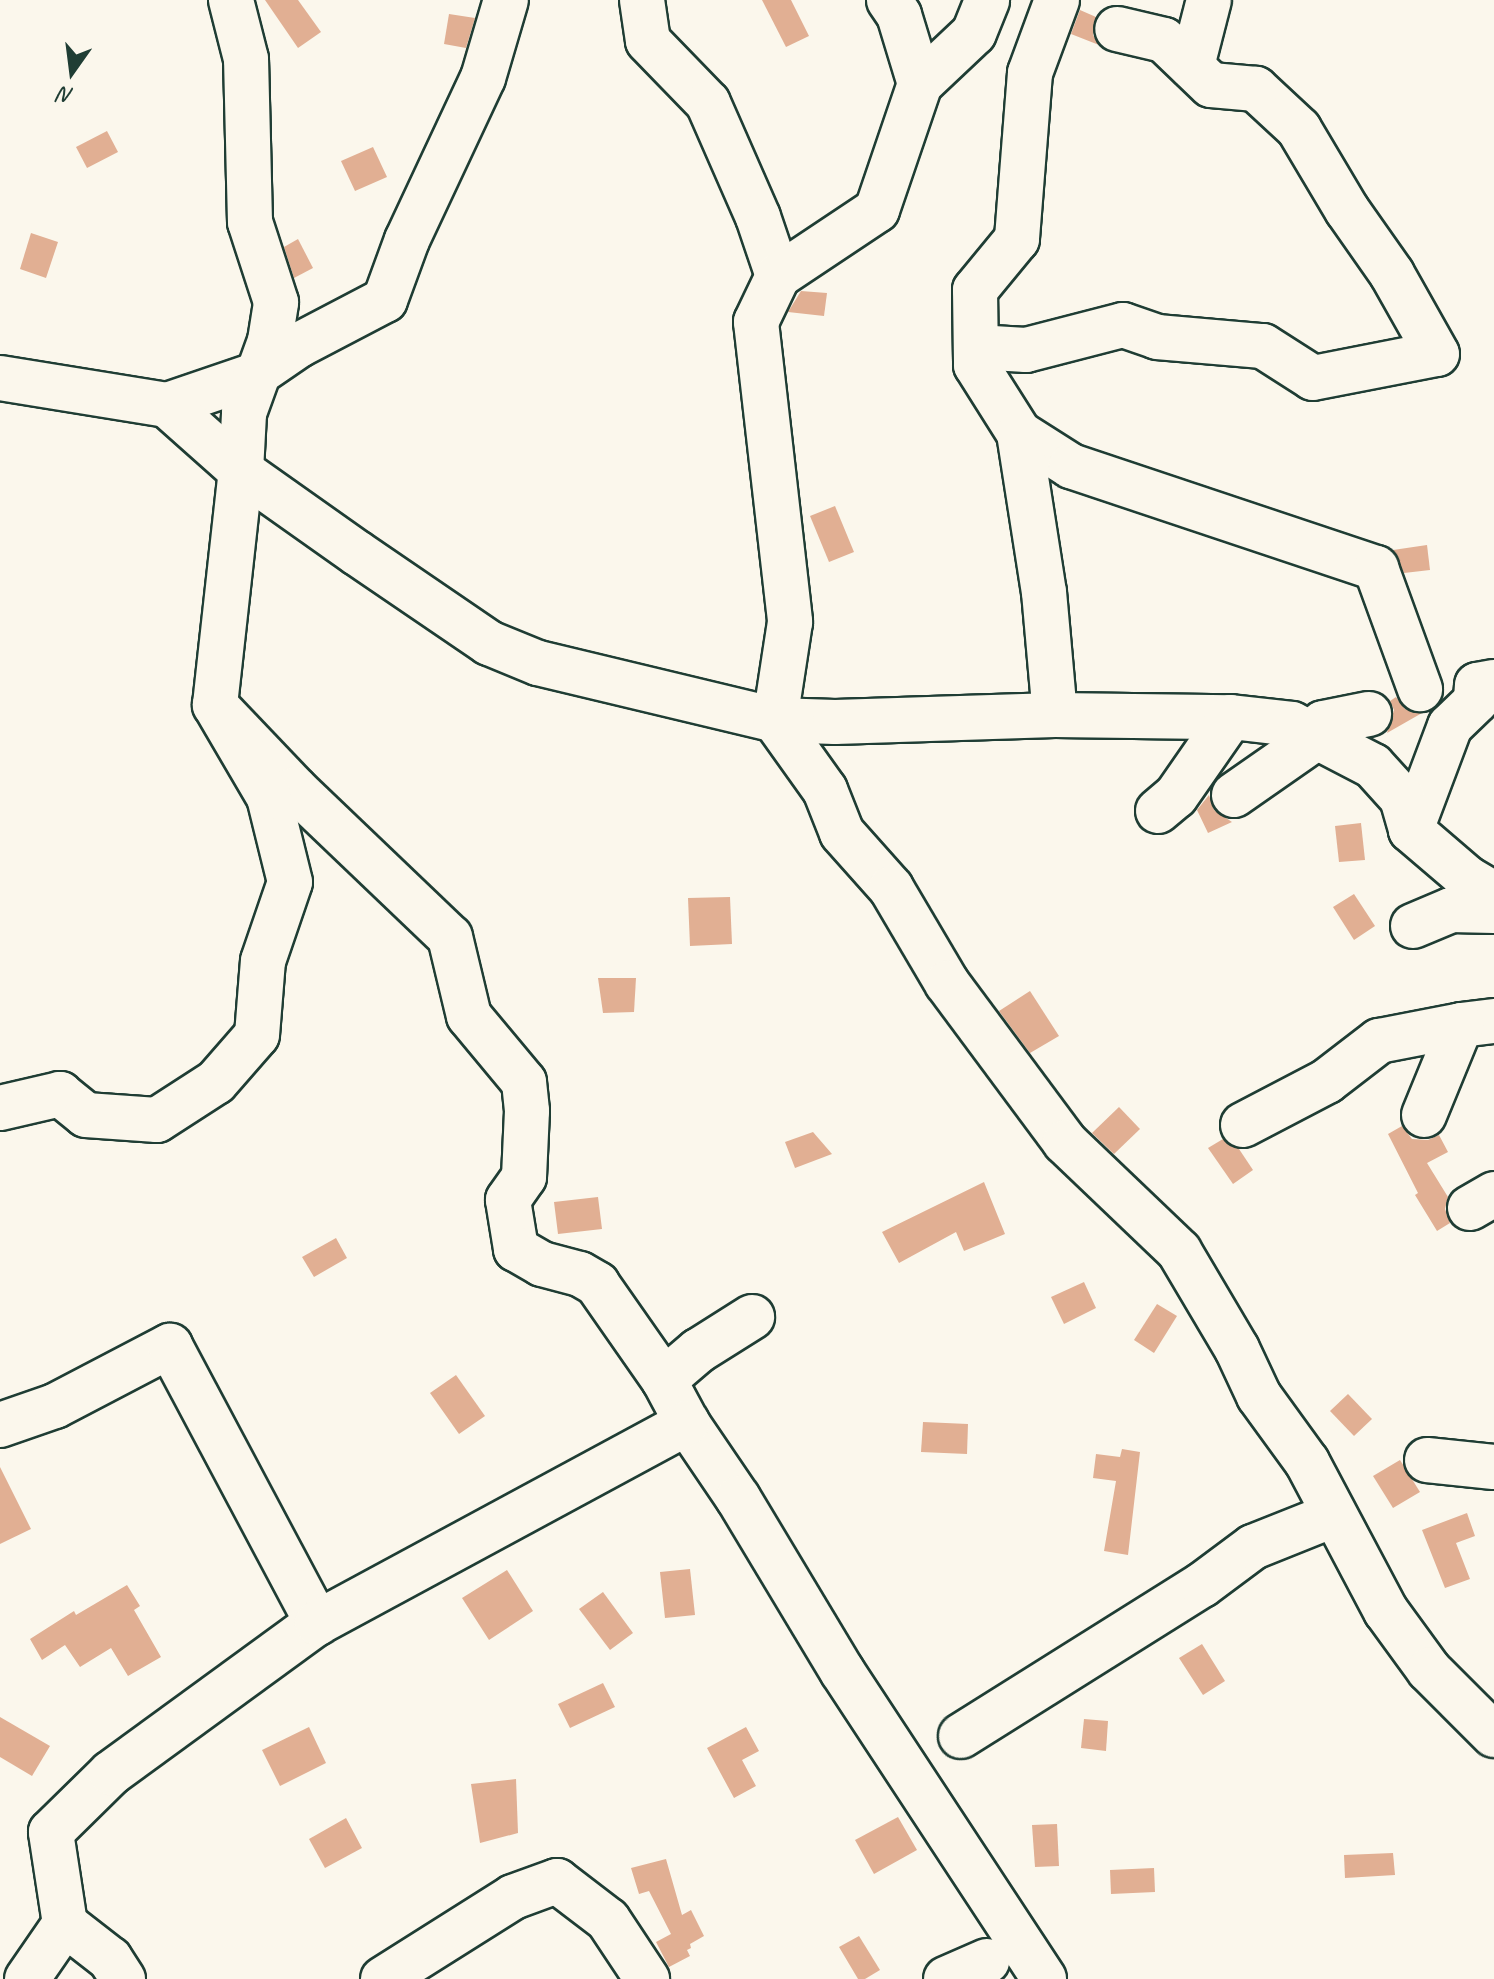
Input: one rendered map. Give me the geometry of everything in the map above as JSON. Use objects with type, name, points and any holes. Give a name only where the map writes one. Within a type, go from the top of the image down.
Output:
[{"type":"street","points":[[0,1108],[60,1094],[86,1115],[157,1120],[216,1082],[257,1035],[263,961],[290,882],[269,797],[215,705],[241,471],[244,413],[255,375],[274,329],[276,302],[250,222],[246,59],[231,0]]},
{"type":"street","points":[[0,378],[7,382],[167,405],[255,375],[299,345],[385,300],[407,240],[483,78],[506,0]]},
{"type":"street","points":[[642,0],[648,41],[708,103],[758,217],[778,276]]},
{"type":"street","points":[[889,0],[899,15],[920,84]]},
{"type":"street","points":[[987,0],[974,33],[920,84],[877,210],[778,276],[756,322],[790,622],[775,720],[825,790],[842,833],[891,888],[947,983],[1065,1142],[1179,1251],[1237,1349],[1259,1396],[1307,1462],[1386,1611],[1429,1670],[1494,1735]]},
{"type":"street","points":[[1055,715],[1044,592],[1019,433],[976,365],[975,290],[1017,239],[1030,73],[1057,0]]},
{"type":"street","points":[[1192,66],[1209,0]]},
{"type":"street","points":[[976,347],[1026,350],[1123,325],[1157,337],[1263,346],[1313,378],[1437,354],[1392,274],[1347,210],[1299,129],[1256,89],[1211,85],[1164,40],[1117,29]]},
{"type":"street","points":[[167,405],[241,471],[468,630],[508,652],[538,663],[775,720],[835,722],[1055,715],[1231,717],[1292,724],[1373,766],[1402,798],[1411,830],[1467,878],[1494,894]]},
{"type":"street","points":[[1019,433],[1071,466],[1376,568],[1420,689]]},
{"type":"street","points":[[1411,830],[1450,726],[1476,701],[1477,685],[1494,682]]},
{"type":"street","points":[[215,705],[295,789],[450,937],[469,1016],[524,1082],[527,1111],[524,1177],[508,1200],[516,1249],[542,1264],[580,1274],[597,1284],[664,1380],[687,1423],[738,1498],[849,1682],[1044,1979]]},
{"type":"street","points":[[1234,795],[1265,777],[1288,755],[1317,737],[1323,723],[1369,714]]},
{"type":"street","points":[[1158,811],[1176,796],[1231,717]]},
{"type":"street","points":[[1413,926],[1451,910],[1494,911]]},
{"type":"street","points":[[1424,1115],[1477,1023]]},
{"type":"street","points":[[1243,1125],[1327,1081],[1379,1041],[1477,1023]]},
{"type":"street","points":[[664,1380],[698,1351],[752,1317]]},
{"type":"street","points":[[0,1425],[55,1406],[170,1346],[317,1623]]},
{"type":"street","points":[[27,1979],[65,1924],[51,1832],[111,1773],[317,1623],[687,1423]]},
{"type":"street","points":[[1427,1460],[1494,1467]]},
{"type":"street","points":[[961,1736],[1202,1585],[1253,1547],[1333,1515]]},
{"type":"street","points":[[383,1979],[513,1897],[557,1881],[608,1920],[647,1979]]},
{"type":"street","points":[[65,1924],[110,1959],[123,1979]]},
{"type":"street","points":[[946,1979],[987,1961]]},
{"type":"building","points":[[265,0],[298,0],[321,32],[298,48]]},
{"type":"building","points":[[762,0],[791,0],[809,36],[786,47]]},
{"type":"building","points":[[1080,10],[1096,17],[1093,35],[1099,45],[1071,34]]},
{"type":"building","points":[[449,14],[475,18],[466,48],[444,44]]},
{"type":"building","points":[[107,131],[118,152],[87,168],[76,147]]},
{"type":"building","points":[[373,147],[387,177],[355,191],[341,161]]},
{"type":"building","points":[[31,233],[58,242],[46,278],[20,269]]},
{"type":"building","points":[[298,239],[313,268],[294,278],[284,247]]},
{"type":"building","points":[[801,291],[827,293],[824,316],[788,312]]},
{"type":"building","points":[[835,506],[854,552],[829,562],[810,516]]},
{"type":"building","points":[[1427,545],[1430,570],[1404,573],[1393,550]]},
{"type":"building","points":[[1396,697],[1405,709],[1422,713],[1387,733],[1394,710],[1390,701]]},
{"type":"building","points":[[1209,795],[1214,810],[1232,822],[1208,833],[1197,810]]},
{"type":"building","points":[[1361,823],[1365,860],[1339,862],[1335,826]]},
{"type":"building","points":[[1354,894],[1375,926],[1354,940],[1333,907]]},
{"type":"building","points":[[730,897],[732,944],[690,946],[688,898]]},
{"type":"building","points":[[598,978],[636,978],[634,1012],[603,1013]]},
{"type":"building","points":[[1030,991],[1059,1036],[1030,1053],[999,1011]]},
{"type":"building","points":[[1119,1107],[1140,1129],[1114,1154],[1092,1133]]},
{"type":"building","points":[[1402,1126],[1412,1139],[1428,1140],[1439,1135],[1448,1152],[1427,1163],[1448,1197],[1445,1209],[1450,1223],[1437,1231],[1415,1195],[1418,1193],[1388,1134]]},
{"type":"building","points":[[813,1132],[832,1154],[795,1168],[785,1142]]},
{"type":"building","points":[[1223,1139],[1239,1149],[1253,1170],[1233,1184],[1208,1148]]},
{"type":"building","points":[[984,1182],[1005,1234],[964,1251],[956,1232],[899,1263],[882,1232]]},
{"type":"building","points":[[598,1197],[602,1229],[558,1234],[554,1202]]},
{"type":"building","points":[[336,1238],[347,1258],[314,1277],[302,1257]]},
{"type":"building","points":[[1084,1282],[1096,1308],[1064,1324],[1051,1297]]},
{"type":"building","points":[[1157,1304],[1177,1316],[1154,1353],[1134,1340]]},
{"type":"building","points":[[456,1375],[485,1416],[459,1434],[430,1393]]},
{"type":"building","points":[[1348,1394],[1372,1419],[1354,1436],[1330,1411]]},
{"type":"building","points":[[923,1422],[968,1424],[967,1454],[921,1452]]},
{"type":"building","points":[[1122,1449],[1140,1452],[1128,1555],[1104,1551],[1116,1481],[1093,1478],[1096,1454],[1120,1457]]},
{"type":"building","points":[[1400,1460],[1420,1492],[1393,1508],[1373,1476]]},
{"type":"building","points":[[0,1467],[31,1529],[0,1544]]},
{"type":"building","points":[[1467,1513],[1475,1536],[1456,1543],[1470,1579],[1445,1588],[1422,1530]]},
{"type":"building","points":[[690,1569],[695,1615],[665,1618],[660,1572]]},
{"type":"building","points":[[507,1570],[533,1611],[489,1640],[462,1598]]},
{"type":"building","points":[[127,1585],[140,1606],[134,1610],[161,1657],[128,1676],[111,1648],[80,1667],[65,1645],[42,1660],[30,1639],[74,1611],[76,1615]]},
{"type":"building","points":[[603,1592],[633,1633],[610,1650],[579,1609]]},
{"type":"building","points":[[1202,1644],[1225,1681],[1203,1695],[1179,1658]]},
{"type":"building","points":[[603,1683],[615,1707],[570,1728],[558,1704]]},
{"type":"building","points":[[0,1717],[50,1746],[32,1776],[0,1757]]},
{"type":"building","points":[[1084,1719],[1108,1721],[1106,1751],[1081,1748]]},
{"type":"building","points":[[309,1727],[326,1763],[280,1786],[262,1750]]},
{"type":"building","points":[[746,1727],[759,1751],[742,1760],[756,1786],[734,1798],[707,1748]]},
{"type":"building","points":[[516,1779],[518,1833],[480,1843],[471,1784]]},
{"type":"building","points":[[898,1817],[917,1850],[874,1874],[855,1840]]},
{"type":"building","points":[[346,1818],[362,1848],[325,1868],[309,1839]]},
{"type":"building","points":[[1057,1824],[1059,1866],[1035,1867],[1032,1825]]},
{"type":"building","points":[[1393,1853],[1395,1875],[1345,1878],[1344,1855]]},
{"type":"building","points":[[666,1859],[682,1915],[691,1910],[704,1936],[690,1944],[691,1948],[687,1950],[690,1956],[669,1967],[656,1942],[671,1934],[649,1891],[639,1894],[631,1868]]},
{"type":"building","points":[[1154,1868],[1155,1892],[1111,1894],[1110,1870]]},
{"type":"building","points":[[859,1936],[880,1970],[865,1979],[858,1979],[839,1947]]}]
